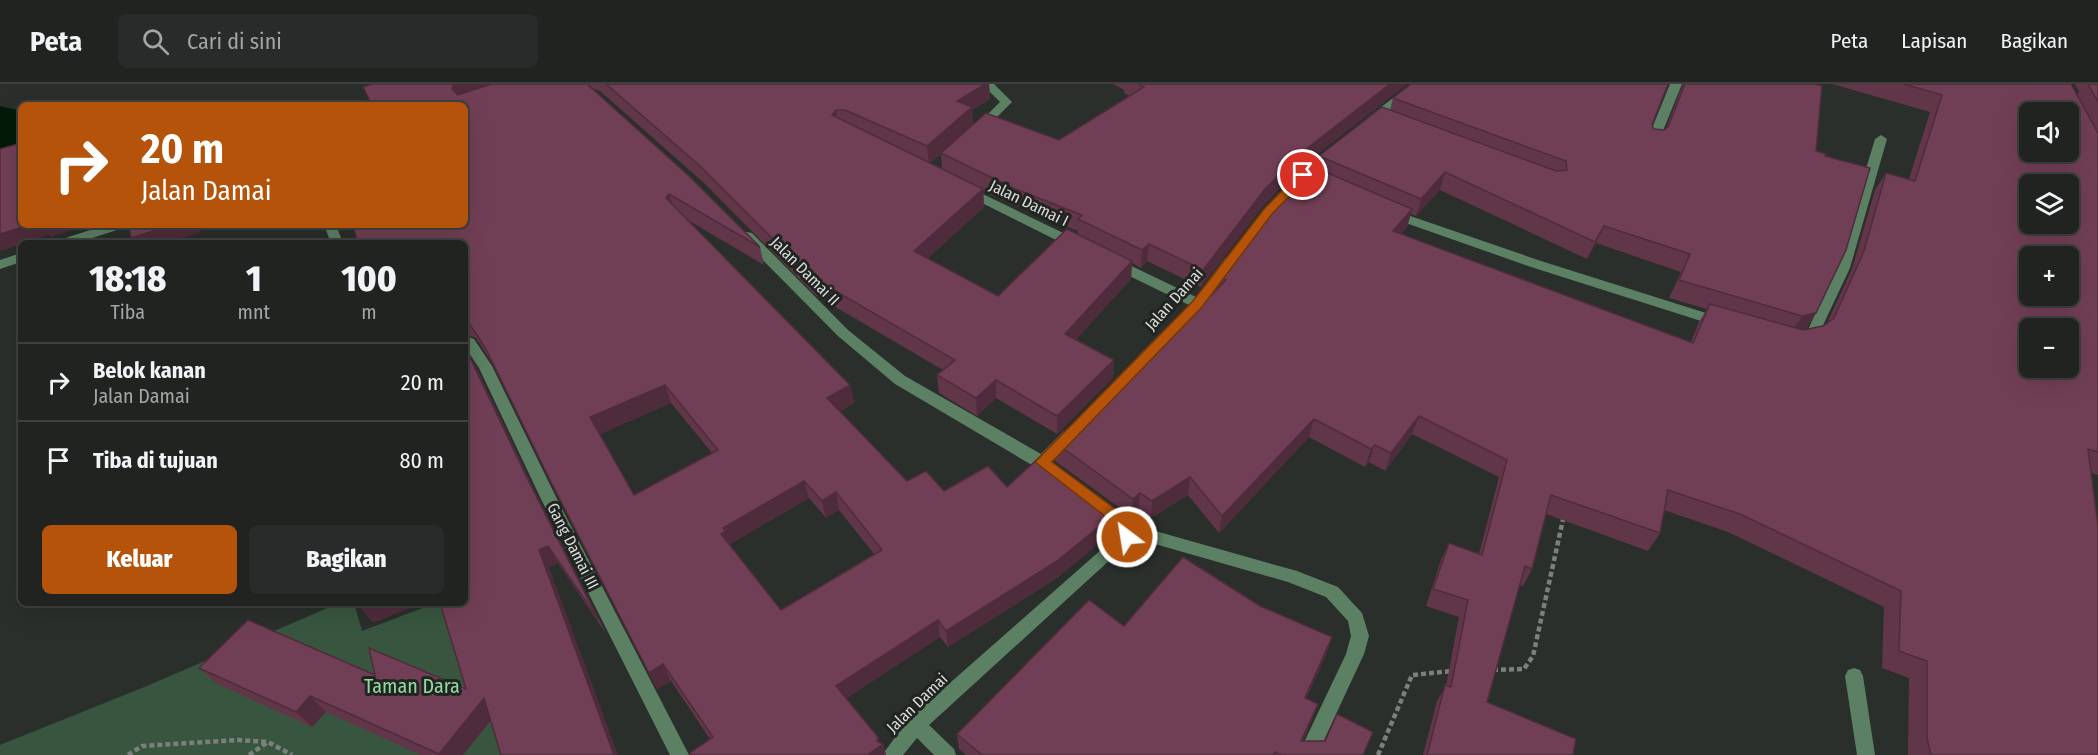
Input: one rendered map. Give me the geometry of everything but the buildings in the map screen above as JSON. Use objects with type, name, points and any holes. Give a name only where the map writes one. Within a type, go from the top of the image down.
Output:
[{"type":"street","points":[[972,135],[1006,102],[988,84]]},
{"type":"street","points":[[1360,129],[1381,119],[1418,84]]},
{"type":"street","points":[[1652,143],[1676,84]]},
{"type":"street","points":[[1790,341],[1804,339],[1812,334],[1843,268],[1881,139]]},
{"type":"street","name":"Jalan Damai I","points":[[951,183],[1198,304]]},
{"type":"street","points":[[1376,206],[1417,224],[1736,326]]},
{"type":"street","name":"Jalan Damai II","points":[[737,226],[843,333],[900,380],[1042,462]]},
{"type":"street","points":[[73,240],[110,228]]},
{"type":"street","name":"Jalan Damai","points":[[1132,371],[1198,304],[1239,249]]},
{"type":"street","points":[[0,265],[18,258]]},
{"type":"street","name":"Gang Damai III","points":[[468,342],[485,366],[549,499],[680,755]]},
{"type":"street","points":[[1070,482],[1042,462],[1083,421]]},
{"type":"street","points":[[1088,496],[1124,523],[1128,530],[1291,576],[1332,592],[1351,612],[1356,618],[1360,636],[1355,654],[1308,755]]},
{"type":"street","name":"Jalan Damai","points":[[891,755],[916,725],[1127,537],[1128,530]]},
{"type":"street","points":[[1854,676],[1866,755]]},
{"type":"street","points":[[916,725],[947,755]]},
{"type":"path","points":[[1490,670],[1524,669],[1533,657],[1565,510]]},
{"type":"path","points":[[1378,755],[1412,675],[1456,671]]},
{"type":"path","points":[[128,755],[142,746],[238,740],[267,742],[292,755]]},
{"type":"path","points":[[249,755],[267,742]]},
{"type":"green space","name":"Taman Dara","points":[[332,606],[355,606],[362,631],[428,606],[446,606],[521,755],[0,755],[0,745],[147,686]]},
{"type":"waterway","points":[[0,125],[11,132],[9,152],[0,161]]},
{"type":"route","points":[[1127,537],[1128,530],[1124,523],[1042,462],[1198,304],[1268,211],[1303,175]]}]
